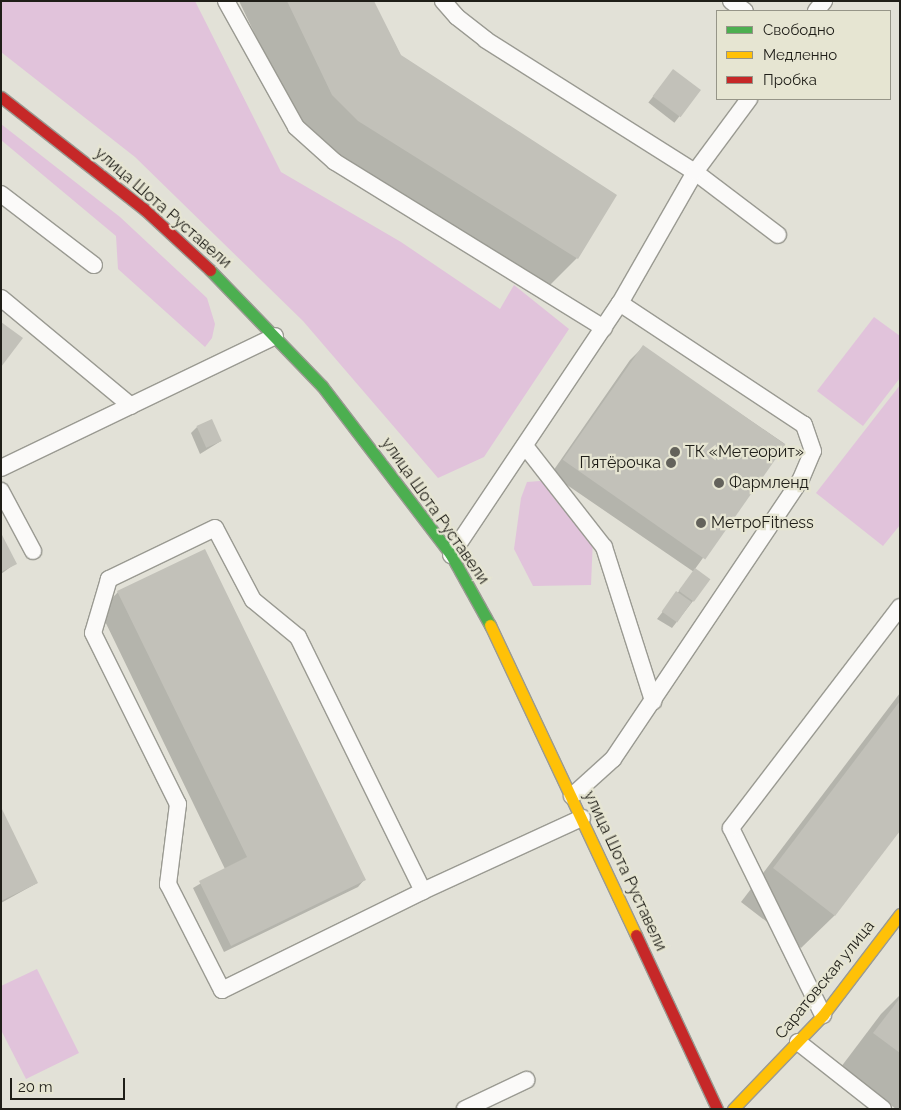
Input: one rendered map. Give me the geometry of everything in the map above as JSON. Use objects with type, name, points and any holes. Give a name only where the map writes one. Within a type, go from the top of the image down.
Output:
[{"type":"street","name":"улица Шота Руставели","points":[[1,97],[144,209],[219,278],[276,336],[340,409],[451,555],[489,622],[718,1109]]},
{"type":"street","name":"Саратовская улица","points":[[733,1109],[823,1015],[900,914]]},
{"type":"lane","points":[[226,1],[296,127],[335,162],[604,328]]},
{"type":"lane","points":[[443,1],[457,17],[486,40],[695,172],[778,235]]},
{"type":"lane","points":[[731,1],[744,10]]},
{"type":"lane","points":[[451,555],[620,304],[695,172],[749,100]]},
{"type":"lane","points":[[1,194],[94,265]]},
{"type":"lane","points":[[1,298],[131,406]]},
{"type":"lane","points":[[572,796],[613,759],[801,479],[813,452],[804,425],[620,304]]},
{"type":"lane","points":[[1,468],[276,336]]},
{"type":"lane","points":[[525,446],[604,547],[652,701]]},
{"type":"lane","points":[[1,491],[33,550]]},
{"type":"lane","points":[[423,891],[298,637],[253,600],[215,528],[109,579],[93,633],[178,804],[168,884],[222,990],[423,891],[582,818]]},
{"type":"lane","points":[[823,1015],[731,828],[900,607]]},
{"type":"lane","points":[[798,1042],[882,1109]]},
{"type":"lane","points":[[465,1109],[526,1080]]},
{"type":"shaded area","points":[[1,1],[195,1],[281,172],[401,242],[500,309],[514,285],[569,329],[484,457],[438,478],[303,321],[135,157],[1,52]]},
{"type":"shaded area","points":[[1,124],[120,217],[207,298],[215,324],[212,338],[205,347],[118,269],[116,236],[1,140]]},
{"type":"shaded area","points":[[874,317],[900,336],[900,378],[863,426],[817,391]]},
{"type":"shaded area","points":[[900,385],[900,525],[883,546],[816,493]]},
{"type":"shaded area","points":[[540,481],[550,486],[593,538],[591,585],[533,586],[514,549],[521,498],[527,482]]},
{"type":"shaded area","points":[[37,969],[79,1053],[26,1079],[1,1030],[1,986]]},
{"type":"building","points":[[287,1],[374,1],[401,55],[617,195],[578,259],[358,121],[332,95]]},
{"type":"building","points":[[673,69],[701,90],[680,117],[653,96]]},
{"type":"building","points":[[1,322],[23,338],[1,367]]},
{"type":"building","name":"ТК «Метеорит»","points":[[643,345],[786,445],[705,559],[563,460]]},
{"type":"building","points":[[212,419],[222,441],[206,448],[196,426]]},
{"type":"building","points":[[1,533],[17,564],[1,572]]},
{"type":"building","points":[[205,549],[366,880],[231,946],[199,881],[247,857],[117,591]]},
{"type":"building","points":[[695,568],[710,579],[694,602],[679,591]]},
{"type":"building","points":[[676,591],[692,602],[677,622],[662,611]]},
{"type":"building","points":[[900,701],[900,831],[835,916],[773,868]]},
{"type":"building","points":[[1,807],[38,883],[1,901]]},
{"type":"building","points":[[900,998],[900,1053],[873,1033]]},
{"type":"traffic: fast","points":[[210,270],[322,386],[451,555],[490,625]]},
{"type":"traffic: slow","points":[[490,625],[636,935]]},
{"type":"traffic: slow","points":[[733,1109],[823,1015],[900,914]]},
{"type":"traffic: jam","points":[[1,97],[144,209],[210,270]]},
{"type":"traffic: jam","points":[[636,935],[717,1109]]},
{"type":"place","name":"ТК «Метеорит»","points":[[675,452]]},
{"type":"place","name":"Пятёрочка","points":[[671,463]]},
{"type":"place","name":"Фармленд","points":[[719,483]]},
{"type":"place","name":"МетроFitness","points":[[701,523]]}]
